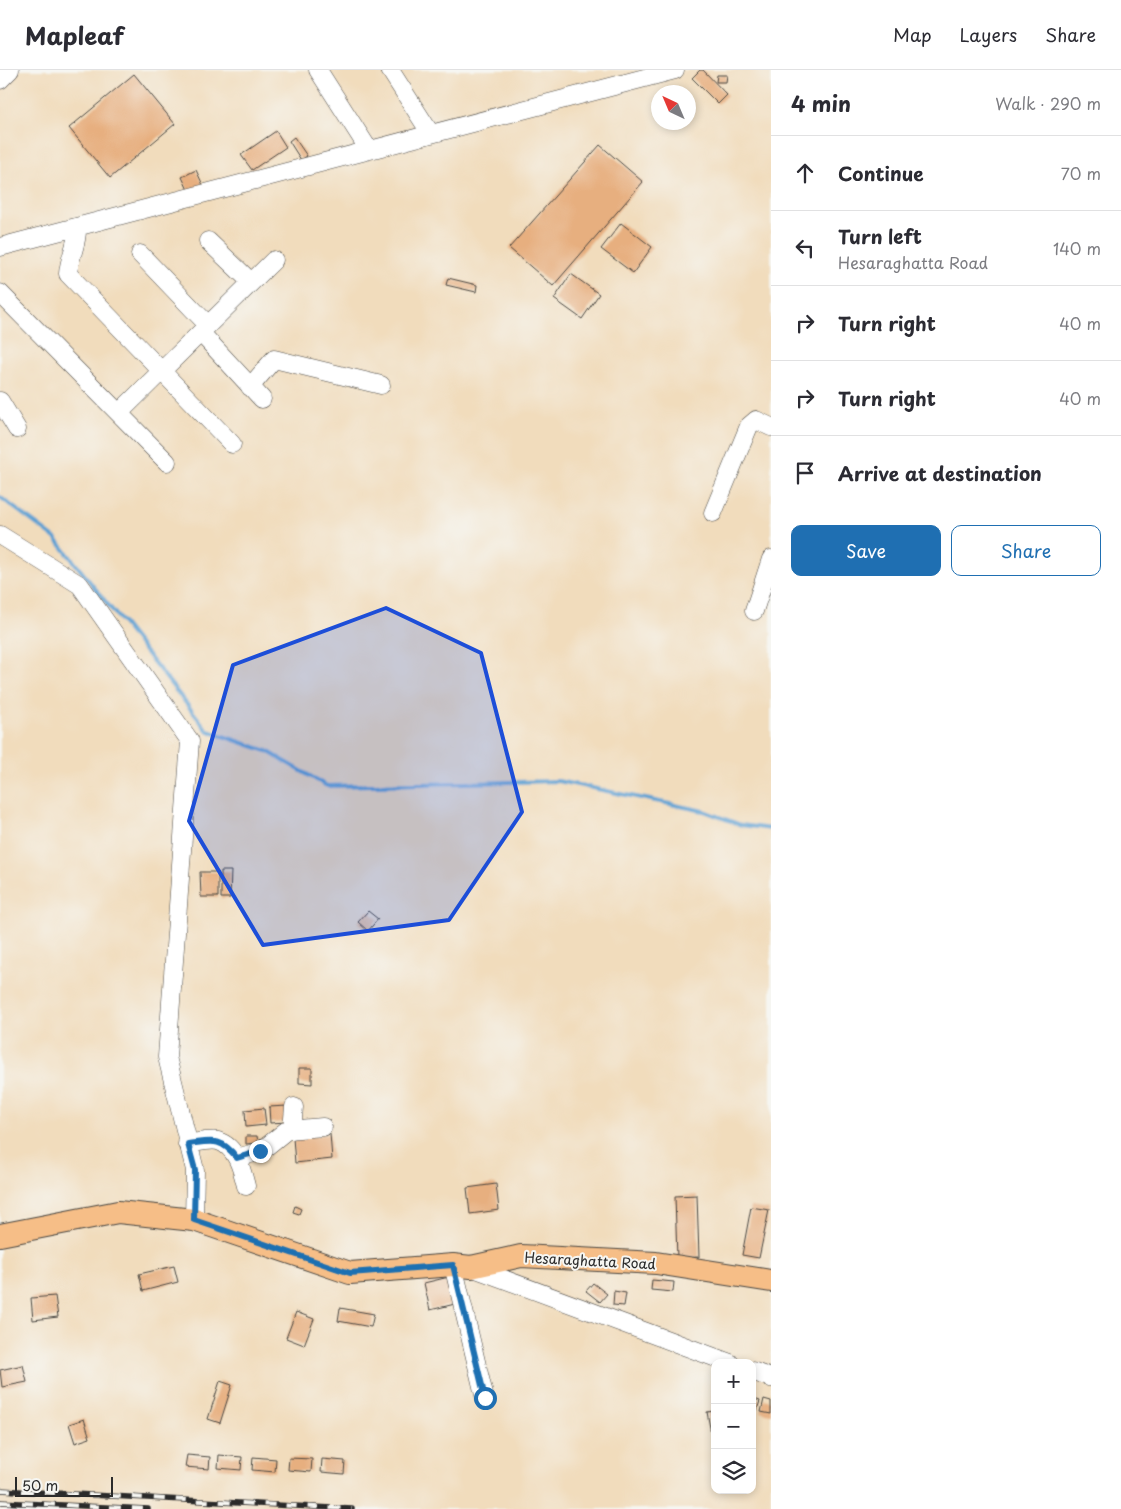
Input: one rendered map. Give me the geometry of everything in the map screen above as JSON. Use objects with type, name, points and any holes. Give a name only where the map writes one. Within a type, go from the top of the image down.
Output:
[{"type":"main road","name":"Hesaraghatta Road","points":[[0,1235],[118,1212],[194,1220],[350,1273],[462,1266],[522,1256],[656,1263],[771,1281]]},
{"type":"street","points":[[0,80],[10,70]]},
{"type":"street","points":[[318,70],[369,150]]},
{"type":"street","points":[[390,70],[431,134]]},
{"type":"street","points":[[0,247],[431,134],[635,75],[675,70]]},
{"type":"street","points":[[77,227],[78,242],[68,263],[68,274],[232,444]]},
{"type":"street","points":[[208,241],[251,282]]},
{"type":"street","points":[[140,254],[256,393],[274,358],[380,385]]},
{"type":"street","points":[[119,413],[274,260]]},
{"type":"street","points":[[0,292],[167,462]]},
{"type":"street","points":[[1,405],[17,429]]},
{"type":"street","points":[[713,513],[748,426],[756,420],[771,427]]},
{"type":"street","points":[[0,535],[80,585],[190,741],[167,1057],[187,1144],[195,1170],[194,1220]]},
{"type":"street","points":[[754,611],[771,559]]},
{"type":"street","points":[[292,1130],[294,1107]]},
{"type":"street","points":[[237,1158],[260,1151],[287,1130],[323,1127]]},
{"type":"street","points":[[187,1144],[217,1141],[229,1148],[237,1158],[246,1186]]},
{"type":"street","points":[[485,1398],[462,1266],[719,1359]]},
{"type":"street","points":[[756,1372],[771,1378]]},
{"type":"highlighted area","points":[[386,608],[481,653],[522,812],[449,920],[263,945],[189,821],[233,665]]},
{"type":"building","points":[[700,70],[703,70],[727,95],[718,104],[692,78]]},
{"type":"building","points":[[134,74],[175,124],[110,178],[69,128]]},
{"type":"building","points":[[717,75],[727,75],[726,82],[716,82]]},
{"type":"building","points":[[276,131],[286,147],[252,170],[241,155]]},
{"type":"building","points":[[294,137],[307,156],[301,160],[289,141]]},
{"type":"building","points":[[600,145],[643,182],[553,286],[509,248]]},
{"type":"building","points":[[196,170],[203,185],[189,192],[182,177]]},
{"type":"building","points":[[621,223],[652,247],[633,273],[601,249]]},
{"type":"building","points":[[571,274],[599,294],[582,319],[554,299]]},
{"type":"building","points":[[448,278],[477,285],[476,292],[446,285]]},
{"type":"building","points":[[221,871],[231,871],[230,898],[221,898]]},
{"type":"building","points":[[200,872],[218,872],[218,897],[201,897]]},
{"type":"building","points":[[368,911],[378,919],[368,931],[358,922]]},
{"type":"building","points":[[299,1068],[312,1068],[312,1084],[299,1083]]},
{"type":"building","points":[[287,1106],[287,1122],[270,1123],[269,1107]]},
{"type":"building","points":[[264,1108],[266,1125],[246,1127],[245,1110]]},
{"type":"building","points":[[330,1134],[332,1159],[295,1163],[293,1138]]},
{"type":"building","points":[[246,1136],[257,1136],[258,1143],[246,1144]]},
{"type":"building","points":[[496,1184],[499,1210],[470,1214],[467,1188]]},
{"type":"building","points":[[697,1195],[699,1257],[677,1258],[675,1196]]},
{"type":"building","points":[[295,1206],[301,1209],[299,1214],[293,1212]]},
{"type":"building","points":[[751,1207],[769,1210],[759,1258],[742,1255]]},
{"type":"building","points":[[174,1266],[178,1282],[143,1291],[139,1274]]},
{"type":"building","points":[[449,1277],[455,1304],[430,1310],[424,1283]]},
{"type":"building","points":[[652,1280],[674,1282],[673,1292],[651,1290]]},
{"type":"building","points":[[593,1283],[607,1294],[600,1302],[586,1291]]},
{"type":"building","points":[[614,1291],[626,1293],[624,1306],[613,1305]]},
{"type":"building","points":[[55,1296],[58,1317],[33,1320],[31,1298]]},
{"type":"building","points":[[340,1308],[374,1314],[371,1327],[338,1321]]},
{"type":"building","points":[[296,1312],[314,1319],[304,1345],[286,1338]]},
{"type":"building","points":[[23,1365],[27,1382],[2,1387],[0,1370]]},
{"type":"building","points":[[220,1381],[232,1385],[220,1423],[208,1419]]},
{"type":"building","points":[[764,1399],[771,1401],[771,1414],[761,1412]]},
{"type":"building","points":[[756,1400],[760,1401],[756,1410]]},
{"type":"building","points":[[707,1412],[711,1412],[711,1433]]},
{"type":"building","points":[[84,1419],[90,1438],[75,1443],[69,1424]]},
{"type":"building","points":[[187,1455],[210,1457],[209,1469],[185,1467]]},
{"type":"building","points":[[219,1455],[242,1457],[241,1470],[218,1468]]},
{"type":"building","points":[[253,1457],[276,1459],[275,1472],[252,1470]]},
{"type":"building","points":[[289,1458],[312,1459],[311,1472],[288,1470]]},
{"type":"building","points":[[322,1459],[345,1461],[344,1474],[321,1472]]},
{"type":"waterway","points":[[0,497],[56,539],[208,731],[267,751],[327,786],[558,781],[704,811],[741,825],[771,829]]},
{"type":"railway","points":[[0,1490],[352,1509]]},
{"type":"railway","points":[[0,1502],[148,1509]]},
{"type":"route","points":[[260,1151],[237,1158],[229,1148],[217,1141],[188,1144],[195,1170],[194,1220],[274,1249],[350,1273],[453,1265],[485,1398]]}]
